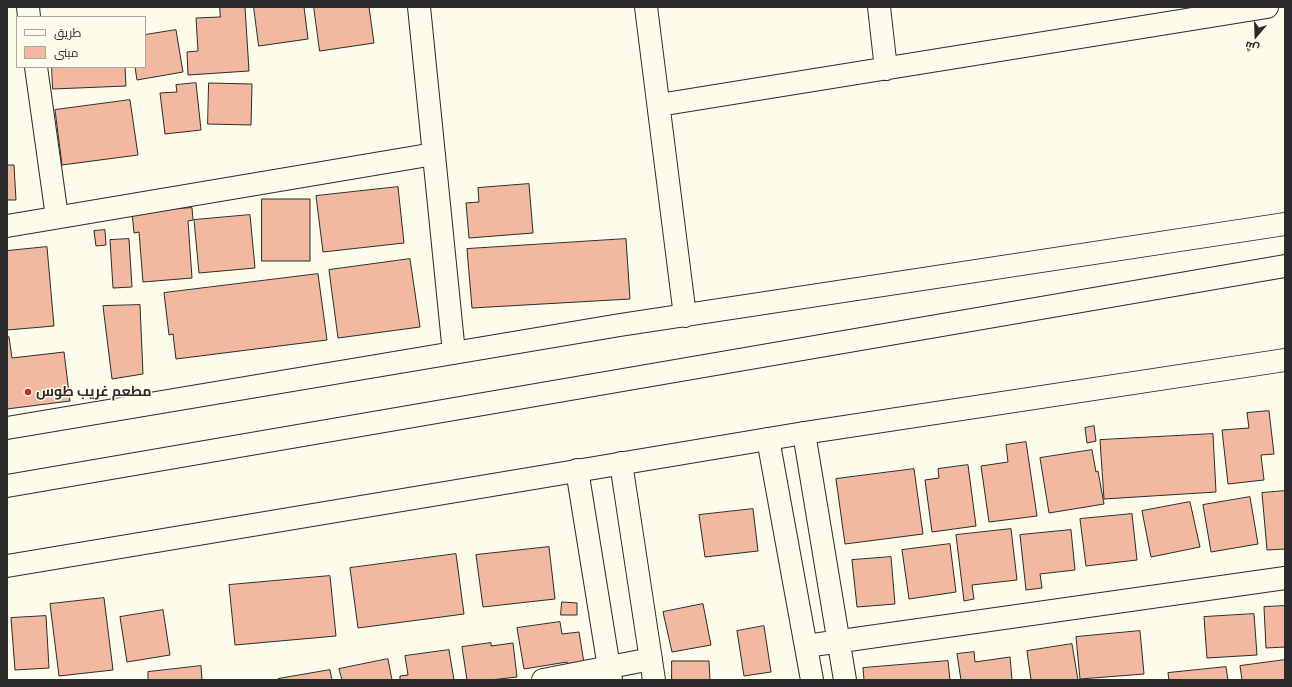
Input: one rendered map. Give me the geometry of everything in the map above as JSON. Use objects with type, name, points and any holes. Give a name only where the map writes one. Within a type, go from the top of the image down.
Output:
[{"type":"street","points":[[419,7],[454,353]]},
{"type":"street","points":[[646,7],[685,316]]},
{"type":"street","points":[[879,7],[886,69]]},
{"type":"street","points":[[659,105],[1267,7]]},
{"type":"street","points":[[36,68],[57,217]]},
{"type":"street","points":[[7,226],[434,154]]},
{"type":"street","points":[[7,428],[685,316],[1285,224]]},
{"type":"street","points":[[7,486],[1285,266]]},
{"type":"street","points":[[7,566],[804,433],[1285,360]]},
{"type":"street","points":[[804,433],[845,680]]},
{"type":"street","points":[[768,439],[812,680]]},
{"type":"street","points":[[621,463],[654,680]]},
{"type":"street","points":[[577,470],[610,673]]},
{"type":"street","points":[[806,646],[1285,578]]},
{"type":"street","points":[[543,680],[610,673],[651,659]]},
{"type":"building","points":[[220,7],[245,7],[249,71],[188,75],[187,52],[198,51],[196,18],[220,17]]},
{"type":"building","points":[[254,7],[304,7],[308,39],[259,46]]},
{"type":"building","points":[[314,7],[369,7],[374,43],[320,51]]},
{"type":"building","points":[[176,30],[183,72],[137,80],[135,68],[146,68],[146,35]]},
{"type":"building","points":[[52,68],[125,68],[126,86],[53,89]]},
{"type":"building","points":[[196,83],[201,130],[165,134],[160,93],[177,92],[176,85]]},
{"type":"building","points":[[209,83],[252,84],[251,125],[208,124]]},
{"type":"building","points":[[130,100],[138,155],[62,165],[55,110]]},
{"type":"building","points":[[7,165],[14,165],[16,200],[7,200]]},
{"type":"building","points":[[529,184],[533,233],[469,238],[466,203],[479,202],[478,188]]},
{"type":"building","points":[[398,187],[404,243],[323,252],[316,196]]},
{"type":"building","points":[[262,199],[310,199],[310,261],[262,261]]},
{"type":"building","points":[[192,208],[193,220],[188,221],[192,278],[143,282],[139,232],[134,233],[132,212]]},
{"type":"building","points":[[250,215],[255,268],[199,273],[194,220]]},
{"type":"building","points":[[105,230],[106,245],[96,246],[94,231]]},
{"type":"building","points":[[129,239],[132,287],[113,288],[110,240]]},
{"type":"building","points":[[626,239],[630,299],[472,308],[467,249]]},
{"type":"building","points":[[47,247],[54,326],[7,330],[7,251]]},
{"type":"building","points":[[410,259],[420,327],[338,338],[329,270]]},
{"type":"building","points":[[318,274],[327,340],[176,359],[173,334],[169,335],[164,293]]},
{"type":"building","points":[[140,305],[143,374],[112,379],[103,306]]},
{"type":"building","points":[[9,337],[12,358],[64,352],[70,401],[7,409],[7,338]]},
{"type":"building","points":[[1269,411],[1274,454],[1261,455],[1264,480],[1228,484],[1222,430],[1249,428],[1247,413]]},
{"type":"building","points":[[1094,426],[1096,441],[1087,443],[1085,428]]},
{"type":"building","points":[[1213,434],[1216,492],[1104,499],[1100,440]]},
{"type":"building","points":[[1026,442],[1037,516],[989,522],[981,466],[1008,462],[1006,445]]},
{"type":"building","points":[[1092,450],[1096,472],[1098,471],[1104,504],[1049,513],[1040,458]]},
{"type":"building","points":[[968,465],[976,526],[932,532],[925,480],[939,478],[938,469]]},
{"type":"building","points":[[914,469],[923,534],[845,544],[836,479]]},
{"type":"building","points":[[1285,491],[1285,549],[1267,550],[1262,493]]},
{"type":"building","points":[[1250,497],[1258,544],[1211,552],[1203,505]]},
{"type":"building","points":[[1190,502],[1200,547],[1151,557],[1142,511]]},
{"type":"building","points":[[753,509],[758,551],[705,557],[699,515]]},
{"type":"building","points":[[1132,514],[1137,560],[1086,566],[1080,519]]},
{"type":"building","points":[[1011,529],[1017,580],[972,585],[974,599],[964,601],[956,535]]},
{"type":"building","points":[[1071,530],[1075,570],[1040,574],[1042,588],[1026,590],[1020,535]]},
{"type":"building","points":[[950,544],[956,592],[909,599],[902,550]]},
{"type":"building","points":[[549,547],[555,599],[483,607],[476,555]]},
{"type":"building","points":[[456,554],[464,614],[358,628],[350,568]]},
{"type":"building","points":[[891,557],[895,604],[857,607],[852,560]]},
{"type":"building","points":[[330,576],[336,636],[235,645],[229,585]]},
{"type":"building","points":[[104,598],[113,670],[59,676],[50,604]]},
{"type":"building","points":[[562,602],[577,603],[577,615],[561,615]]},
{"type":"building","points":[[703,604],[711,645],[672,652],[663,612]]},
{"type":"building","points":[[1285,606],[1285,647],[1266,648],[1264,607]]},
{"type":"building","points":[[163,610],[170,655],[127,662],[120,617]]},
{"type":"building","points":[[1254,614],[1257,655],[1207,658],[1204,617]]},
{"type":"building","points":[[46,616],[49,668],[15,670],[11,618]]},
{"type":"building","points":[[560,622],[562,634],[579,632],[584,663],[568,666],[567,662],[524,669],[517,628]]},
{"type":"building","points":[[764,626],[771,672],[744,676],[737,631]]},
{"type":"building","points":[[1140,631],[1144,674],[1080,679],[1076,637]]},
{"type":"building","points":[[491,643],[491,646],[513,643],[517,677],[491,680],[467,680],[462,647]]},
{"type":"building","points":[[1072,644],[1078,680],[1031,680],[1027,651]]},
{"type":"building","points":[[449,650],[454,680],[400,680],[400,676],[408,675],[405,656]]},
{"type":"building","points":[[974,652],[975,662],[1010,657],[1012,680],[961,680],[957,654]]},
{"type":"building","points":[[388,659],[392,680],[342,680],[339,669]]},
{"type":"building","points":[[1285,660],[1285,680],[1242,680],[1240,666]]},
{"type":"building","points":[[672,661],[709,661],[710,680],[672,680]]},
{"type":"building","points":[[948,661],[950,680],[864,680],[863,668]]},
{"type":"building","points":[[201,666],[202,680],[148,680],[148,672]]},
{"type":"building","points":[[1226,667],[1228,680],[1169,680],[1168,673]]},
{"type":"building","points":[[330,670],[332,680],[278,680],[278,679]]},
{"type":"place","name":"مطعم غريب طوس","points":[[28,392]]}]
